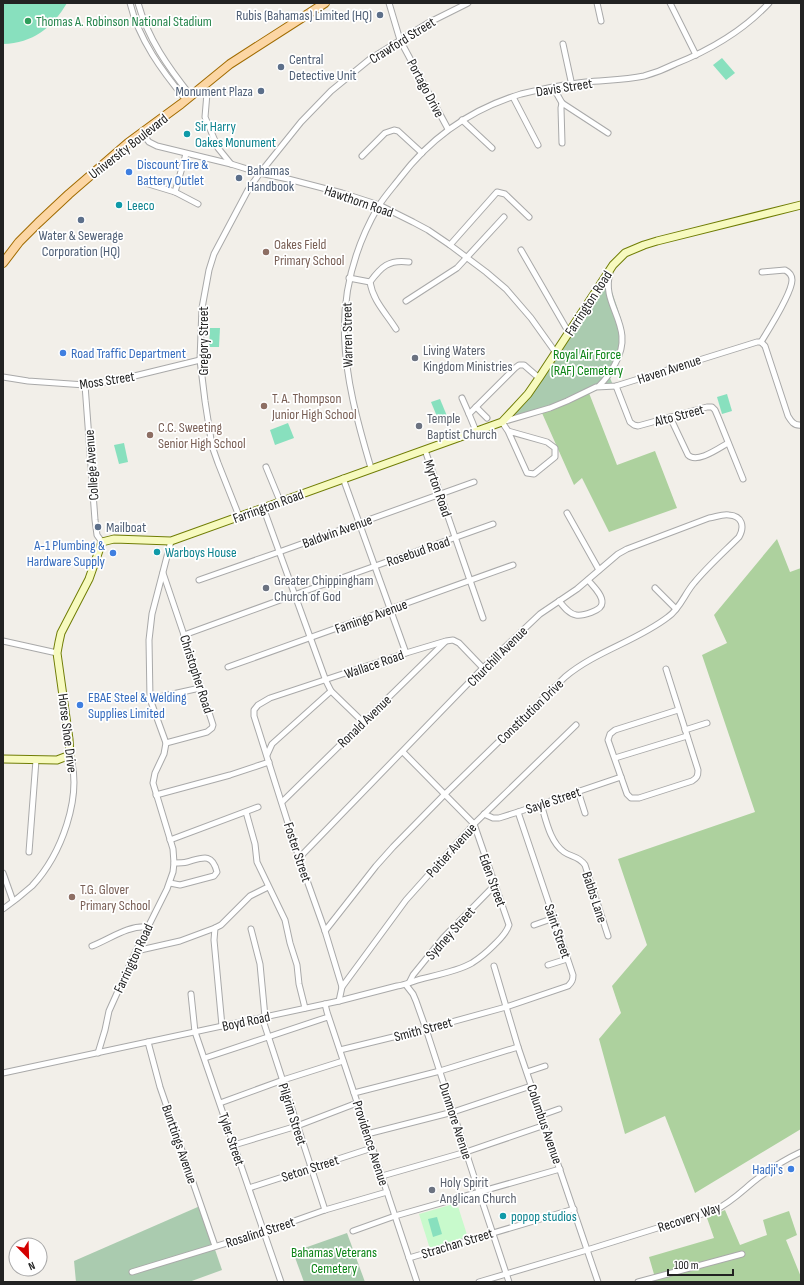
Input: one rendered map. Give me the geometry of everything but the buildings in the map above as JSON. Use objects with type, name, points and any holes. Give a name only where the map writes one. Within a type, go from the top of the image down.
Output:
[{"type":"main road","name":"University Boulevard","points":[[3,263],[19,242],[69,194],[128,143],[230,64],[325,3]]},
{"type":"street","points":[[130,3],[138,26],[150,51],[172,84],[188,98]]},
{"type":"street","points":[[138,3],[144,23],[153,42],[180,82],[188,98]]},
{"type":"street","name":"Portago Drive","points":[[389,3],[400,40],[448,129]]},
{"type":"street","name":"Crawford Street","points":[[260,173],[301,122],[331,91],[370,59],[428,23],[468,3]]},
{"type":"street","points":[[597,3],[601,21]]},
{"type":"street","points":[[670,3],[696,55]]},
{"type":"street","name":"Davis Street","points":[[379,205],[407,169],[448,129],[488,106],[513,97],[571,84],[627,79],[656,72],[696,55],[732,35],[748,23],[769,3]]},
{"type":"street","points":[[563,44],[571,84]]},
{"type":"street","points":[[553,88],[562,103],[608,133]]},
{"type":"street","points":[[207,93],[205,116],[218,148],[231,164]]},
{"type":"street","points":[[513,97],[538,145]]},
{"type":"street","points":[[562,103],[562,143]]},
{"type":"street","points":[[462,120],[492,148]]},
{"type":"street","points":[[362,156],[385,133],[394,130],[398,131],[422,153]]},
{"type":"street","name":"Hawthorn Road","points":[[142,133],[149,142],[157,146],[231,164],[260,173],[288,178],[379,205],[428,230],[466,257],[506,289],[531,318],[556,352]]},
{"type":"street","points":[[175,192],[186,154]]},
{"type":"street","name":"Gregory Street","points":[[239,516],[212,446],[200,360],[202,308],[209,270],[214,254],[248,190],[260,173]]},
{"type":"street","points":[[142,182],[175,192],[198,204]]},
{"type":"street","points":[[450,245],[497,192],[505,194],[529,216]]},
{"type":"street","name":"Warren Street","points":[[371,468],[357,420],[346,359],[345,317],[349,278],[354,260],[379,205]]},
{"type":"street","name":"Farrington Road","points":[[171,541],[502,422],[528,394],[613,265],[625,253],[644,245],[801,205]]},
{"type":"street","points":[[406,301],[457,268],[504,218]]},
{"type":"street","points":[[521,250],[569,333]]},
{"type":"street","points":[[370,282],[382,268],[390,263],[397,260],[409,262]]},
{"type":"street","points":[[599,386],[608,376],[620,355],[623,342],[621,328],[608,290],[608,281],[613,265]]},
{"type":"street","points":[[762,272],[785,270],[789,273],[792,280],[787,295],[762,342],[765,346],[788,416],[796,425],[801,425]]},
{"type":"street","points":[[349,278],[370,282]]},
{"type":"street","points":[[370,282],[372,293],[376,302],[396,329]]},
{"type":"street","name":"Haven Avenue","points":[[502,422],[554,407],[592,388],[599,386],[616,386],[755,342],[762,342]]},
{"type":"street","name":"Moss Street","points":[[3,376],[28,381],[85,385],[138,375],[200,360]]},
{"type":"street","points":[[469,414],[519,365],[524,365],[539,378]]},
{"type":"street","name":"College Avenue","points":[[85,385],[95,525],[97,535],[102,542]]},
{"type":"street","name":"Alto Street","points":[[616,386],[630,422],[634,425],[642,425],[670,418],[708,406],[712,407],[715,410],[743,479]]},
{"type":"street","points":[[462,398],[476,431]]},
{"type":"street","points":[[476,407],[487,418]]},
{"type":"street","points":[[670,418],[688,455],[691,458],[701,457],[728,443]]},
{"type":"street","points":[[502,422],[508,431],[527,473],[534,474],[555,457],[555,448],[548,442],[508,431]]},
{"type":"street","name":"Myrton Road","points":[[425,450],[483,618]]},
{"type":"street","points":[[266,467],[280,501]]},
{"type":"street","points":[[343,478],[406,653]]},
{"type":"street","name":"Baldwin Avenue","points":[[199,580],[474,482]]},
{"type":"street","points":[[263,507],[294,595],[331,691],[363,722]]},
{"type":"street","points":[[567,512],[599,570]]},
{"type":"street","name":"Churchill Avenue","points":[[299,858],[483,668],[540,614],[588,580],[618,554],[627,549],[709,518],[721,515],[736,516]]},
{"type":"street","name":"Constitution Drive","points":[[325,931],[376,866],[445,794],[570,672],[670,616],[692,585],[709,565],[740,537],[743,531],[742,524],[736,516]]},
{"type":"street","name":"Rosebud Road","points":[[184,635],[493,524]]},
{"type":"street","points":[[102,542],[114,539],[171,541],[152,614],[149,634],[150,699],[166,744]]},
{"type":"street","name":"Horse Shoe Drive","points":[[3,909],[31,886],[42,873],[60,843],[72,810],[74,773],[70,755],[57,653],[61,634],[89,579],[102,542]]},
{"type":"street","name":"Famingo Avenue","points":[[228,667],[513,565]]},
{"type":"street","name":"Christopher Road","points":[[163,573],[212,721],[212,728],[207,732],[166,744]]},
{"type":"street","points":[[559,601],[570,613],[576,615],[582,615],[599,609],[602,606],[601,597],[588,580]]},
{"type":"street","points":[[655,588],[676,609]]},
{"type":"street","points":[[3,640],[57,653]]},
{"type":"street","points":[[446,641],[453,640],[459,643],[483,668]]},
{"type":"street","name":"Wallace Road","points":[[258,705],[270,698],[446,641]]},
{"type":"street","name":"Ronald Avenue","points":[[282,802],[446,641]]},
{"type":"street","points":[[666,669],[698,770],[697,777],[692,782],[631,798],[627,794],[614,758],[608,740],[609,737],[615,730],[678,710]]},
{"type":"street","points":[[150,699],[200,688]]},
{"type":"street","points":[[267,755],[272,744],[331,691]]},
{"type":"street","name":"Foster Street","points":[[258,705],[254,710],[254,716],[342,987],[339,1001]]},
{"type":"street","points":[[685,730],[707,723]]},
{"type":"street","name":"Poitier Avenue","points":[[342,987],[406,900],[474,824],[576,725]]},
{"type":"street","points":[[614,758],[687,736]]},
{"type":"street","name":"Farrington Road","points":[[98,1053],[109,1011],[136,951],[170,883],[174,863],[173,849],[156,795],[153,778],[164,754],[166,744]]},
{"type":"street","name":"Eden Street","points":[[403,752],[474,824],[508,925],[507,930],[501,938],[483,956]]},
{"type":"street","points":[[3,759],[57,760],[70,755]]},
{"type":"street","points":[[29,852],[36,760]]},
{"type":"street","points":[[156,795],[230,775],[269,762]]},
{"type":"street","name":"Sayle Street","points":[[484,814],[493,818],[499,818],[621,777]]},
{"type":"street","points":[[578,791],[586,813]]},
{"type":"street","name":"Babbs Lane","points":[[541,804],[549,830],[560,848],[568,854],[579,858],[585,865],[608,936]]},
{"type":"street","points":[[170,840],[258,807]]},
{"type":"street","points":[[246,812],[255,844],[256,862],[285,920],[297,965],[299,984],[305,1008]]},
{"type":"street","name":"Saint Street","points":[[506,1007],[568,986],[573,979],[573,975],[518,812]]},
{"type":"street","points":[[170,883],[176,885],[182,884],[214,876],[218,872],[214,864],[202,857],[184,863],[174,863]]},
{"type":"street","points":[[3,873],[13,901]]},
{"type":"street","points":[[136,951],[180,941],[215,928],[250,896],[268,887]]},
{"type":"street","name":"Sydney Street","points":[[408,984],[413,975],[443,938],[494,887]]},
{"type":"street","points":[[534,925],[554,918]]},
{"type":"street","points":[[92,946],[129,929],[140,926],[148,926]]},
{"type":"street","points":[[215,928],[214,940],[222,1026]]},
{"type":"street","name":"Pilgrim Street","points":[[251,930],[260,964],[263,1017],[325,1210]]},
{"type":"street","name":"Boyd Road","points":[[3,1073],[339,1001],[408,984],[460,968],[471,964],[483,956]]},
{"type":"street","points":[[548,966],[567,959]]},
{"type":"street","name":"Columbus Avenue","points":[[494,966],[518,1047],[598,1282]]},
{"type":"street","name":"Dunmore Avenue","points":[[408,984],[426,1029],[478,1192],[509,1282]]},
{"type":"street","name":"Tyler Street","points":[[191,994],[196,1032],[281,1282]]},
{"type":"street","name":"Providence Avenue","points":[[325,1004],[328,1017],[417,1282]]},
{"type":"street","name":"Smith Street","points":[[340,1050],[426,1029],[506,1007]]},
{"type":"street","points":[[205,1058],[328,1017]]},
{"type":"street","name":"Bunttings Avenue","points":[[148,1042],[160,1087],[215,1246]]},
{"type":"street","points":[[354,1093],[440,1071],[518,1047]]},
{"type":"street","points":[[220,1103],[283,1080],[343,1061]]},
{"type":"street","points":[[527,1072],[546,1066]]},
{"type":"street","points":[[368,1134],[453,1112],[531,1086]]},
{"type":"street","points":[[234,1145],[297,1126],[357,1104]]},
{"type":"street","points":[[542,1115],[559,1109]]},
{"type":"street","points":[[382,1176],[466,1152],[545,1125]]},
{"type":"street","name":"Seton Street","points":[[249,1188],[372,1148]]},
{"type":"street","name":"Recovery Way","points":[[479,1282],[705,1214],[725,1206],[754,1181],[776,1166],[801,1152]]},
{"type":"street","points":[[353,1232],[395,1216],[560,1169]]},
{"type":"street","name":"Rosalind Street","points":[[132,1272],[263,1232],[325,1210],[387,1192]]},
{"type":"street","name":"Strachan Street","points":[[409,1258],[492,1232],[574,1209]]},
{"type":"street","points":[[638,1282],[742,1254]]},
{"type":"green space","name":"Thomas A. Robinson National Stadium","points":[[3,3],[67,3],[55,20],[41,32],[24,41],[3,44]]},
{"type":"green space","points":[[722,58],[735,73],[726,80],[713,65]]},
{"type":"green space","name":"Royal Air Force (RAF) Cemetery","points":[[608,279],[625,335],[625,345],[610,378],[613,385],[513,417],[542,380]]},
{"type":"green space","points":[[210,328],[220,328],[219,347],[209,347]]},
{"type":"green space","points":[[589,393],[617,465],[655,451],[677,508],[609,532],[582,478],[574,485],[542,413]]},
{"type":"green space","points":[[727,394],[732,411],[722,414],[717,397]]},
{"type":"green space","points":[[440,399],[447,416],[438,419],[431,402]]},
{"type":"green space","points":[[288,423],[294,438],[275,445],[270,430]]},
{"type":"green space","points":[[124,443],[128,462],[119,464],[114,445]]},
{"type":"green space","points":[[777,539],[790,572],[801,568],[801,1129],[695,1193],[665,1116],[625,1134],[599,1039],[621,1013],[612,986],[647,945],[618,859],[755,812],[702,655],[727,643],[714,615]]},
{"type":"green space","points":[[457,1203],[468,1238],[430,1249],[419,1214]]},
{"type":"green space","points":[[200,1206],[222,1270],[189,1282],[76,1282],[74,1261]]},
{"type":"green space","points":[[725,1210],[740,1245],[767,1235],[763,1220],[789,1211],[797,1235],[786,1240],[801,1277],[801,1282],[654,1282],[656,1281],[649,1257],[714,1238],[707,1218]]},
{"type":"green space","points":[[437,1217],[442,1234],[433,1237],[428,1219]]},
{"type":"green space","name":"Bahamas Veterans Cemetery","points":[[347,1233],[365,1282],[304,1282],[293,1252]]},
{"type":"place","name":"Rubis (Bahamas) Limited (HQ)","points":[[380,15]]},
{"type":"place","name":"Thomas A. Robinson National Stadium","points":[[28,21]]},
{"type":"place","name":"Central Detective Unit","points":[[281,67]]},
{"type":"place","name":"Monument Plaza","points":[[261,91]]},
{"type":"place","name":"Sir Harry Oakes Monument","points":[[187,134]]},
{"type":"place","name":"Discount Tire & Battery Outlet","points":[[129,172]]},
{"type":"place","name":"Bahamas Handbook","points":[[239,178]]},
{"type":"place","name":"Leeco","points":[[119,205]]},
{"type":"place","name":"Water & Sewerage Corporation (HQ)","points":[[81,220]]},
{"type":"place","name":"Oakes Field Primary School","points":[[266,252]]},
{"type":"place","name":"Road Traffic Department","points":[[63,353]]},
{"type":"place","name":"Living Waters Kingdom Ministries","points":[[415,358]]},
{"type":"place","name":"T. A. Thompson Junior High School","points":[[264,406]]},
{"type":"place","name":"Temple Baptist Church","points":[[419,426]]},
{"type":"place","name":"C.C. Sweeting Senior High School","points":[[150,435]]},
{"type":"place","name":"Mailboat","points":[[98,527]]},
{"type":"place","name":"Warboys House","points":[[157,552]]},
{"type":"place","name":"A-1 Plumbing & Hardware Supply","points":[[113,553]]},
{"type":"place","name":"Greater Chippingham Church of God","points":[[266,588]]},
{"type":"place","name":"EBAE Steel & Welding Supplies Limited","points":[[80,705]]},
{"type":"place","name":"T.G. Glover Primary School","points":[[72,897]]},
{"type":"place","name":"Hadji's","points":[[791,1169]]},
{"type":"place","name":"Holy Spirit Anglican Church","points":[[432,1190]]},
{"type":"place","name":"popop studios","points":[[503,1216]]}]
